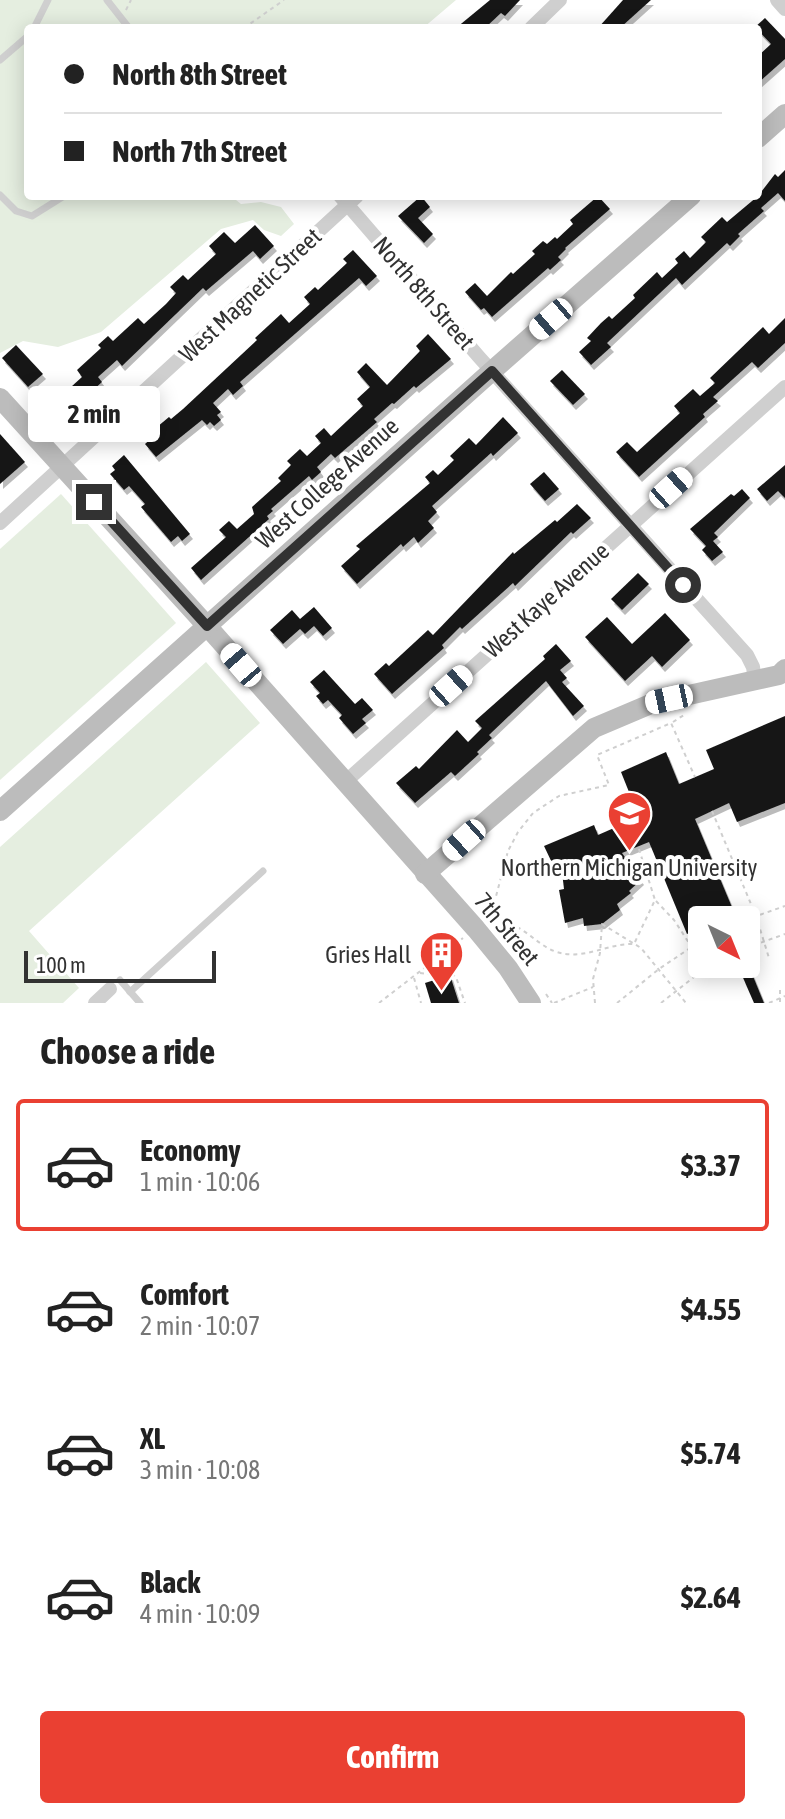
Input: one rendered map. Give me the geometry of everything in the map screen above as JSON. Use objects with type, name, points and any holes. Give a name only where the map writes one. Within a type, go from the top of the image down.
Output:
[{"type":"street","points":[[535,24],[560,0]]},
{"type":"street","points":[[777,0],[785,9]]},
{"type":"street","points":[[762,134],[785,114]]},
{"type":"street","name":"West Magnetic Street","points":[[0,523],[347,200]]},
{"type":"street","name":"North 8th Street","points":[[349,200],[492,371],[747,655],[755,681]]},
{"type":"street","name":"West College Avenue","points":[[0,811],[686,200]]},
{"type":"street","name":"West Kaye Avenue","points":[[344,783],[785,387]]},
{"type":"street","name":"7th Street","points":[[0,398],[207,626],[508,968],[531,1003]]},
{"type":"street","points":[[425,874],[594,728],[653,703],[779,675],[785,669]]},
{"type":"street","points":[[95,1003],[115,985]]},
{"type":"lane","points":[[36,24],[48,0]]},
{"type":"lane","points":[[107,0],[126,24]]},
{"type":"lane","points":[[0,60],[24,39]]},
{"type":"lane","points":[[0,195],[16,211],[32,216],[58,200]]},
{"type":"lane","points":[[130,992],[263,871]]},
{"type":"lane","points":[[115,985],[130,992],[140,1003]]},
{"type":"path","points":[[250,24],[284,0]]},
{"type":"path","points":[[634,944],[563,954],[544,946],[509,923],[491,922],[508,851],[533,813],[559,796],[609,785],[597,755],[671,723],[695,777]]},
{"type":"path","points":[[712,811],[752,906]]},
{"type":"path","points":[[638,846],[655,900],[688,941]]},
{"type":"path","points":[[634,944],[655,900]]},
{"type":"path","points":[[760,915],[785,906]]},
{"type":"path","points":[[595,1003],[593,987],[601,951],[602,924],[641,948],[686,1003]]},
{"type":"path","points":[[760,928],[769,958]]},
{"type":"path","points":[[760,943],[785,934]]},
{"type":"path","points":[[379,1003],[464,937]]},
{"type":"path","points":[[617,1003],[688,948]]},
{"type":"path","points":[[419,973],[451,973],[456,977],[465,1003]]},
{"type":"path","points":[[413,977],[421,1003]]},
{"type":"path","points":[[661,1003],[696,978]]},
{"type":"path","points":[[553,1003],[593,987]]},
{"type":"path","points":[[780,990],[783,997],[780,1003]]},
{"type":"path","points":[[769,1003],[783,997]]},
{"type":"shaded area","points":[[0,0],[456,0],[428,24],[24,24],[24,200],[261,202],[281,207],[294,224],[281,236],[264,230],[253,220],[221,229],[101,332],[58,347],[23,341],[0,353]]},
{"type":"shaded area","points":[[61,494],[176,623],[0,780],[0,549]]},
{"type":"shaded area","points":[[206,662],[260,723],[29,931],[79,988],[63,1003],[0,1003],[0,847]]},
{"type":"building","points":[[490,0],[520,0],[505,16],[501,13],[489,24],[461,24]]},
{"type":"building","points":[[623,0],[651,0],[624,24],[602,24]]},
{"type":"building","points":[[765,18],[785,39],[785,59],[762,79],[762,52],[771,44],[762,34],[762,24],[758,24]]},
{"type":"building","points":[[785,170],[785,201],[778,193],[761,208],[764,211],[738,234],[740,236],[730,246],[727,243],[682,285],[676,278],[607,343],[611,347],[591,365],[579,352],[591,341],[587,338],[601,323],[609,316],[612,319],[657,272],[662,278],[678,263],[675,259],[684,251],[690,258],[706,242],[701,237],[722,217],[727,222],[753,200],[762,200],[762,191],[775,174],[778,177]]},
{"type":"building","points":[[416,200],[424,200],[430,207],[418,218],[433,234],[424,243],[398,216]]},
{"type":"building","points":[[593,200],[602,200],[610,209],[565,248],[558,257],[561,260],[492,317],[465,292],[475,283],[487,296],[535,254],[532,251],[543,241],[547,244],[555,237],[557,239],[573,224],[570,220]]},
{"type":"building","points":[[255,225],[274,246],[260,259],[253,251],[206,291],[203,288],[122,366],[117,360],[98,377],[102,382],[89,394],[93,398],[79,410],[76,407],[64,417],[56,407],[47,415],[38,404],[55,389],[61,396],[82,377],[77,370],[101,348],[98,345],[108,336],[113,341],[138,318],[144,324],[176,293],[170,287],[183,275],[188,280],[216,254],[209,246],[224,232],[235,243]]},
{"type":"building","points":[[353,250],[377,276],[366,286],[359,278],[240,382],[243,386],[233,395],[228,389],[213,403],[221,412],[217,415],[221,420],[214,426],[202,420],[156,457],[145,444],[154,436],[151,432],[183,409],[281,314],[289,323],[310,304],[304,297],[315,287],[318,290],[347,263],[343,259]]},
{"type":"building","points":[[785,318],[785,343],[758,368],[752,362],[713,397],[718,401],[703,414],[705,417],[639,477],[616,452],[627,442],[637,452],[680,413],[674,406],[693,389],[700,396],[715,383],[710,378],[763,327],[769,334]]},
{"type":"building","points":[[428,334],[451,359],[392,403],[374,419],[377,422],[335,458],[331,454],[317,467],[321,472],[312,480],[309,476],[271,509],[273,511],[267,516],[269,519],[201,580],[191,568],[226,537],[219,530],[229,521],[237,529],[254,514],[252,507],[281,481],[278,478],[291,465],[287,461],[300,449],[307,456],[321,443],[315,436],[324,428],[331,436],[363,406],[357,399],[370,387],[357,372],[366,363],[387,385],[420,351],[416,346]]},
{"type":"building","points":[[16,345],[43,374],[28,387],[2,358]]},
{"type":"building","points":[[562,370],[585,394],[573,405],[550,381]]},
{"type":"building","points":[[503,417],[518,433],[432,506],[437,512],[428,521],[434,528],[418,543],[414,537],[403,547],[401,544],[357,584],[341,566],[360,549],[356,546],[430,483],[425,477],[433,470],[438,475],[454,460],[450,456],[469,438],[476,445]]},
{"type":"building","points":[[0,434],[25,462],[0,484]]},
{"type":"building","points":[[124,455],[190,534],[182,541],[178,536],[171,542],[141,507],[145,504],[129,486],[124,490],[110,474],[115,470],[112,466]]},
{"type":"building","points":[[785,465],[785,498],[778,491],[767,501],[757,489]]},
{"type":"building","points":[[544,472],[559,489],[545,501],[530,484]]},
{"type":"building","points":[[742,489],[750,498],[714,533],[718,537],[713,541],[723,552],[712,561],[702,550],[706,546],[690,529],[731,494],[734,496]]},
{"type":"building","points":[[577,504],[591,518],[573,534],[571,532],[515,586],[513,583],[462,629],[460,627],[442,645],[444,648],[392,694],[374,674],[386,663],[389,666],[428,630],[433,635],[513,552]]},
{"type":"building","points":[[638,573],[649,584],[622,610],[611,599]]},
{"type":"building","points":[[314,607],[332,628],[323,636],[314,626],[305,634],[300,629],[283,644],[270,630],[292,610],[300,619]]},
{"type":"building","points":[[665,613],[690,640],[662,667],[652,656],[625,681],[585,637],[607,617],[632,644]]},
{"type":"building","points":[[556,644],[571,661],[560,670],[567,678],[562,682],[584,706],[573,716],[546,681],[489,735],[492,738],[477,752],[479,754],[455,776],[451,772],[415,803],[396,783],[416,766],[419,769],[457,730],[468,742],[482,728],[475,721],[545,659],[543,656]]},
{"type":"building","points":[[324,670],[355,704],[362,698],[373,710],[362,719],[366,723],[353,734],[328,700],[323,704],[316,696],[320,693],[310,682]]},
{"type":"building","points":[[785,716],[785,803],[737,822],[729,803],[695,819],[731,906],[688,906],[687,934],[649,842],[622,853],[641,880],[617,904],[620,910],[602,924],[584,926],[583,918],[565,923],[559,890],[564,889],[561,864],[554,867],[544,846],[594,825],[598,835],[639,817],[621,772],[666,752],[679,784],[714,769],[706,750]]},
{"type":"building","name":"Gries Hall","points":[[450,975],[459,1003],[431,1003],[425,983]]},
{"type":"building","points":[[743,978],[754,978],[764,1003],[754,1003]]},
{"type":"place","name":"Northern Michigan University","points":[[629,852]]},
{"type":"place","name":"Gries Hall","points":[[442,993]]},
{"type":"route","points":[[94,502],[207,626],[492,371],[683,585]]}]
